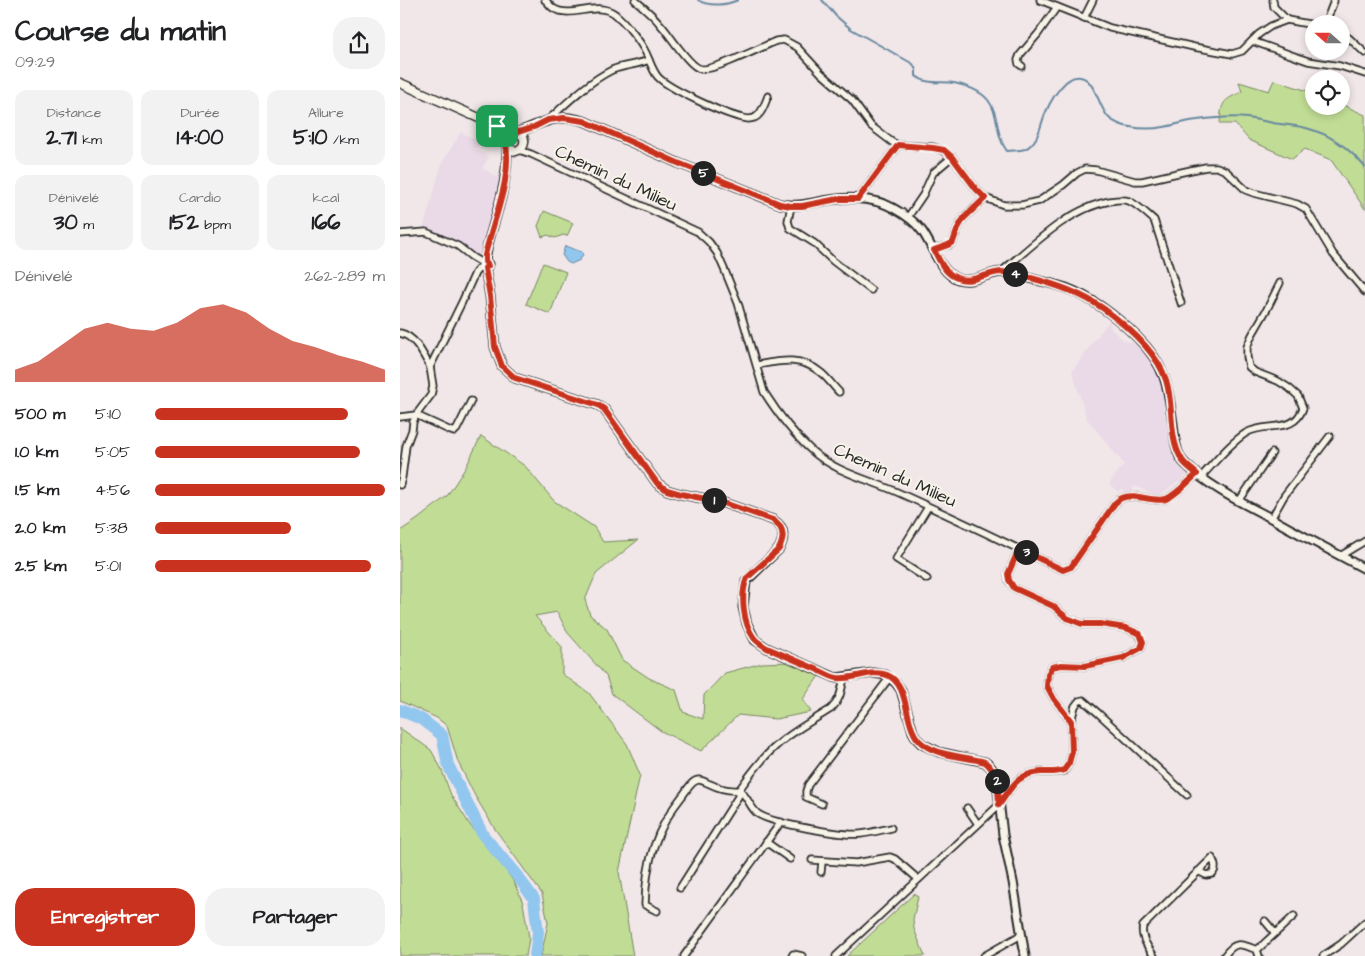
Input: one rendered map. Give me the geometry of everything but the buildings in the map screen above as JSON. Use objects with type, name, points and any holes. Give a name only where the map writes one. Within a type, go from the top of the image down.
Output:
[{"type":"main road","points":[[400,83],[497,126],[521,134],[521,146],[511,150],[497,126]]},
{"type":"main road","points":[[506,143],[508,134],[516,132]]},
{"type":"street","points":[[545,0],[553,8],[562,11],[570,12],[599,7],[616,14],[646,52],[659,78],[672,88],[711,106],[744,119],[752,118],[761,112],[768,96]]},
{"type":"street","points":[[635,0],[660,23],[694,66],[701,69],[714,68],[776,41],[784,40],[789,42],[797,47],[821,73],[852,100],[871,126],[898,145],[944,150],[952,157],[985,198],[1004,205],[1022,205],[1039,202],[1076,173],[1085,169],[1142,181],[1217,166],[1226,171],[1246,190],[1254,194],[1297,204],[1306,209],[1333,254],[1365,292]]},
{"type":"street","points":[[1040,0],[1110,28],[1225,54],[1237,53],[1271,26],[1288,20],[1305,23]]},
{"type":"street","points":[[1084,18],[1093,0]]},
{"type":"street","points":[[1273,0],[1274,7],[1288,20]]},
{"type":"street","points":[[1329,15],[1334,1]]},
{"type":"street","points":[[1022,66],[1018,60],[1020,55],[1057,7]]},
{"type":"street","points":[[1350,39],[1365,53]]},
{"type":"street","points":[[1252,41],[1308,61],[1340,66],[1365,74]]},
{"type":"street","points":[[516,132],[534,127],[548,120],[570,99],[611,71],[649,60]]},
{"type":"street","points":[[548,120],[564,118],[584,121],[678,163],[770,200],[791,206],[802,206],[838,199],[858,199],[891,206],[908,217],[922,232],[944,269],[958,279],[968,280],[1000,272],[1015,274],[1064,288],[1086,298],[1113,316],[1137,337],[1161,369],[1166,380],[1170,398],[1174,438],[1178,452],[1184,462],[1199,475],[1239,501],[1365,569]]},
{"type":"street","points":[[507,162],[534,127]]},
{"type":"street","points":[[506,143],[507,162],[500,200],[483,265],[490,296],[495,347],[502,366],[515,378],[598,405],[604,409],[657,483],[667,490],[721,502],[780,524],[782,543],[779,549],[746,580],[743,607],[747,624],[755,640],[767,648],[836,678],[873,673],[890,677],[901,690],[917,740],[939,752],[985,762],[991,766],[996,774],[1003,835],[1025,956]]},
{"type":"street","points":[[858,199],[898,145]]},
{"type":"street","name":"Chemin du Milieu","points":[[521,146],[531,154],[698,232],[704,237],[717,253],[738,303],[764,392],[776,412],[791,430],[812,452],[830,464],[928,506],[1063,570],[1071,567],[1115,503],[1122,498],[1166,499],[1199,475]]},
{"type":"street","points":[[908,217],[923,195],[933,173],[952,157]]},
{"type":"street","points":[[934,250],[953,242],[964,218],[985,198]]},
{"type":"street","points":[[1000,272],[1063,222],[1084,208],[1102,202],[1129,201],[1154,220],[1181,302]]},
{"type":"street","points":[[791,206],[788,222],[790,228],[814,243],[833,261],[871,290]]},
{"type":"street","points":[[400,234],[426,232],[458,246],[483,265]]},
{"type":"street","points":[[430,367],[475,273],[483,265]]},
{"type":"street","points":[[1199,475],[1247,433],[1260,428],[1288,424],[1300,417],[1303,408],[1298,396],[1278,381],[1255,372],[1249,367],[1247,357],[1247,347],[1252,335],[1280,283]]},
{"type":"street","points":[[400,333],[404,333],[411,338],[418,347],[430,367],[433,386],[431,395],[413,422],[406,446],[400,485]]},
{"type":"street","points":[[757,365],[776,361],[806,363],[821,372],[839,392]]},
{"type":"street","points":[[400,417],[416,415],[454,432],[471,401]]},
{"type":"street","points":[[1271,518],[1284,496],[1330,436]]},
{"type":"street","points":[[1239,501],[1272,454]]},
{"type":"street","points":[[928,506],[896,559],[928,579]]},
{"type":"street","points":[[1340,556],[1365,541]]},
{"type":"street","points":[[1019,549],[1008,574],[1014,588],[1053,606],[1067,618],[1082,624],[1100,624],[1126,628],[1140,634],[1143,642],[1141,648],[1123,658],[1085,666],[1061,665],[1052,667],[1048,674],[1047,686],[1054,699],[1071,721]]},
{"type":"street","points":[[822,804],[806,797],[808,785],[890,677]]},
{"type":"street","points":[[680,888],[746,781],[774,748],[793,732],[836,704],[840,698],[844,678]]},
{"type":"street","points":[[836,956],[999,805],[1018,779],[1029,774],[1041,772],[1054,773],[1064,770],[1069,763],[1072,752],[1071,721],[1075,706],[1079,701],[1083,700],[1098,712],[1187,795]]},
{"type":"street","points":[[657,911],[645,905],[646,881],[652,851],[661,827],[692,782],[699,780],[726,790],[740,791],[744,793],[749,804],[758,814],[781,822],[816,830],[847,834],[860,834],[891,828]]},
{"type":"street","points":[[967,808],[978,824]]},
{"type":"street","points":[[684,956],[781,822]]},
{"type":"street","points":[[766,842],[790,859]]},
{"type":"street","points":[[812,860],[856,863],[890,857],[895,859],[918,879]]},
{"type":"street","points":[[821,872],[822,862]]},
{"type":"street","points":[[1154,956],[1143,938],[1141,932],[1143,926],[1198,871]]},
{"type":"street","points":[[1224,956],[1230,947],[1240,944],[1258,953],[1275,933],[1294,916]]},
{"type":"street","points":[[1265,921],[1275,933]]},
{"type":"street","points":[[1323,956],[1341,944],[1365,922]]},
{"type":"street","points":[[984,956],[1022,935]]},
{"type":"street","points":[[792,956],[794,954],[802,956]]},
{"type":"shaded area","points":[[461,132],[479,142],[476,149],[489,157],[482,168],[502,180],[495,192],[498,194],[492,207],[494,209],[481,254],[475,256],[463,245],[434,232],[432,229],[423,229],[442,163]]},
{"type":"shaded area","points":[[1109,321],[1112,330],[1125,341],[1135,343],[1148,356],[1163,384],[1171,448],[1177,463],[1188,474],[1158,496],[1135,486],[1129,494],[1121,489],[1118,492],[1109,484],[1124,464],[1087,419],[1072,371]]},
{"type":"green space","points":[[1274,80],[1305,90],[1305,115],[1350,115],[1350,108],[1365,115],[1365,209],[1331,160],[1305,149],[1292,159],[1249,140],[1235,124],[1220,124],[1224,103],[1242,92],[1239,82],[1269,91]]},
{"type":"green space","points":[[544,211],[573,223],[567,236],[563,235],[555,238],[548,235],[542,237],[538,226]]},
{"type":"green space","points":[[543,263],[566,272],[550,314],[526,304]]},
{"type":"green space","points":[[481,436],[525,466],[554,501],[594,527],[603,542],[638,540],[596,574],[585,600],[590,615],[607,629],[622,660],[649,678],[676,690],[683,712],[703,719],[704,695],[725,673],[762,663],[791,662],[821,673],[803,699],[811,712],[776,719],[738,715],[701,751],[661,731],[612,694],[606,676],[568,633],[557,612],[535,616],[562,647],[562,674],[589,693],[627,744],[640,775],[619,872],[633,956],[541,956],[548,923],[542,894],[495,829],[475,796],[458,762],[447,726],[437,718],[400,701],[400,531],[447,496],[466,467]]},
{"type":"green space","points":[[400,728],[431,750],[441,768],[451,795],[470,825],[514,882],[523,903],[529,938],[526,956],[400,956]]},
{"type":"green space","points":[[915,893],[918,897],[913,919],[914,929],[925,956],[847,956]]},
{"type":"water","points":[[565,246],[582,252],[580,260],[571,264],[567,262],[562,255]]},
{"type":"waterway","points":[[698,0],[707,4],[729,3],[738,0]]},
{"type":"waterway","points":[[822,0],[851,29],[913,64],[916,76],[920,79],[929,82],[958,84],[973,89],[985,97],[992,106],[1001,139],[1007,151],[1025,149],[1030,146],[1038,133],[1054,96],[1066,82],[1072,78],[1082,77],[1092,86],[1109,118],[1127,127],[1156,128],[1193,121],[1235,117],[1298,126],[1331,138],[1346,148],[1365,167]]},
{"type":"waterway","points":[[400,710],[421,719],[442,735],[448,765],[483,835],[534,899],[538,933],[535,956]]},
{"type":"route","points":[[564,118],[584,121],[678,163],[780,204],[791,206],[802,206],[838,199],[858,199],[898,145],[944,150],[952,157],[985,198],[964,218],[953,242],[934,250],[944,269],[950,275],[958,279],[968,280],[1000,272],[1064,288],[1086,298],[1105,310],[1139,339],[1155,359],[1166,380],[1170,398],[1174,438],[1180,458],[1197,474],[1166,499],[1129,497],[1122,498],[1115,503],[1068,569],[1063,570],[1019,549],[1008,574],[1014,588],[1053,606],[1067,618],[1082,624],[1100,624],[1126,628],[1140,634],[1143,642],[1141,648],[1123,658],[1085,666],[1061,665],[1052,667],[1048,674],[1047,686],[1054,699],[1071,721],[1072,752],[1069,763],[1064,770],[1054,773],[1041,772],[1029,774],[1018,779],[999,805],[996,774],[991,766],[979,760],[939,752],[917,740],[901,690],[896,682],[886,675],[873,673],[836,678],[767,648],[755,640],[747,624],[743,607],[745,583],[747,578],[779,549],[782,543],[780,524],[721,502],[667,490],[657,483],[604,409],[598,405],[515,378],[508,373],[498,358],[495,347],[485,268],[488,266],[485,262],[485,255],[500,200],[507,162],[506,139],[497,126],[518,132],[548,120],[564,118]]}]
